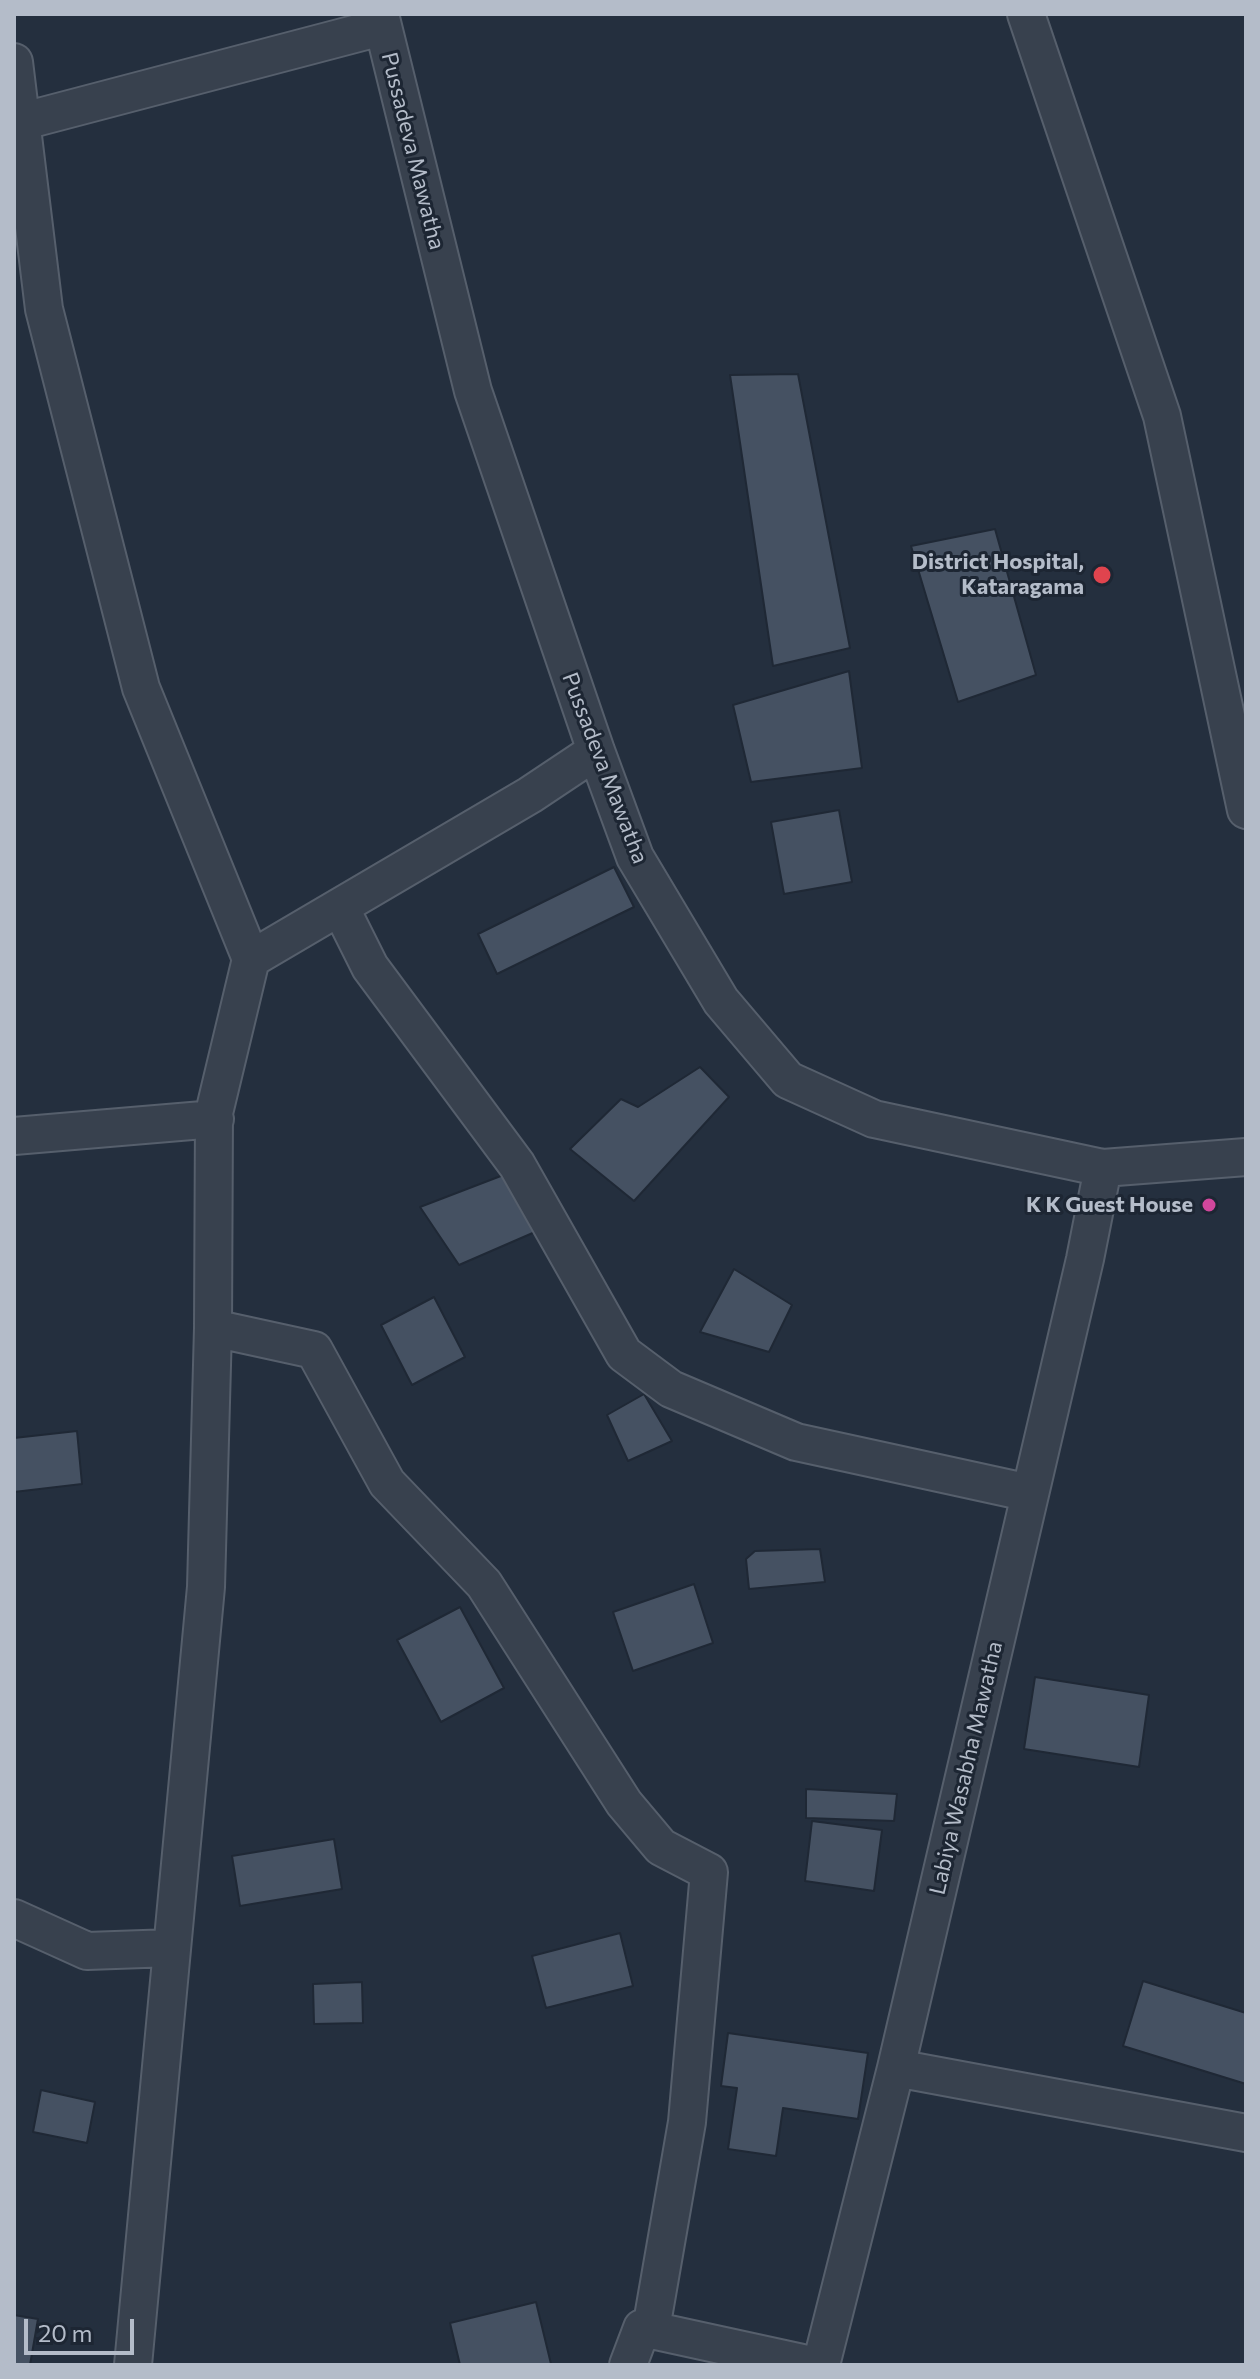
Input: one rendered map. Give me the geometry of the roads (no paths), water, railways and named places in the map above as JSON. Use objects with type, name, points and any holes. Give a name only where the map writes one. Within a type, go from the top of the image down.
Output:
[{"type":"street","points":[[1026,14],[1162,416],[1246,810]]},
{"type":"street","points":[[20,122],[380,20]]},
{"type":"street","name":"Pussadeva Mawatha","points":[[380,20],[473,391],[596,751],[635,857],[721,1001],[788,1080],[874,1119],[1103,1168],[1246,1157]]},
{"type":"street","points":[[14,62],[44,309],[141,688],[251,959],[214,1113],[213,1328],[206,1587],[133,2365]]},
{"type":"street","points":[[251,959],[530,795],[596,751]]},
{"type":"street","points":[[340,907],[370,967],[517,1165],[624,1354],[671,1389],[796,1442],[1030,1493]]},
{"type":"street","points":[[14,1136],[215,1119]]},
{"type":"street","name":"Labiya Wasabha Mawatha","points":[[821,2365],[896,2068],[1103,1168]]},
{"type":"street","points":[[213,1328],[314,1350],[387,1483],[484,1584],[624,1803],[661,1847],[709,1872],[687,2122],[646,2328],[628,2365]]},
{"type":"street","points":[[14,1918],[87,1951],[172,1948]]},
{"type":"street","points":[[896,2068],[1246,2133]]},
{"type":"street","points":[[646,2328],[812,2365]]},
{"type":"place","name":"District Hospital, Kataragama","points":[[1102,575]]},
{"type":"place","name":"K K Guest House","points":[[1209,1205]]}]
